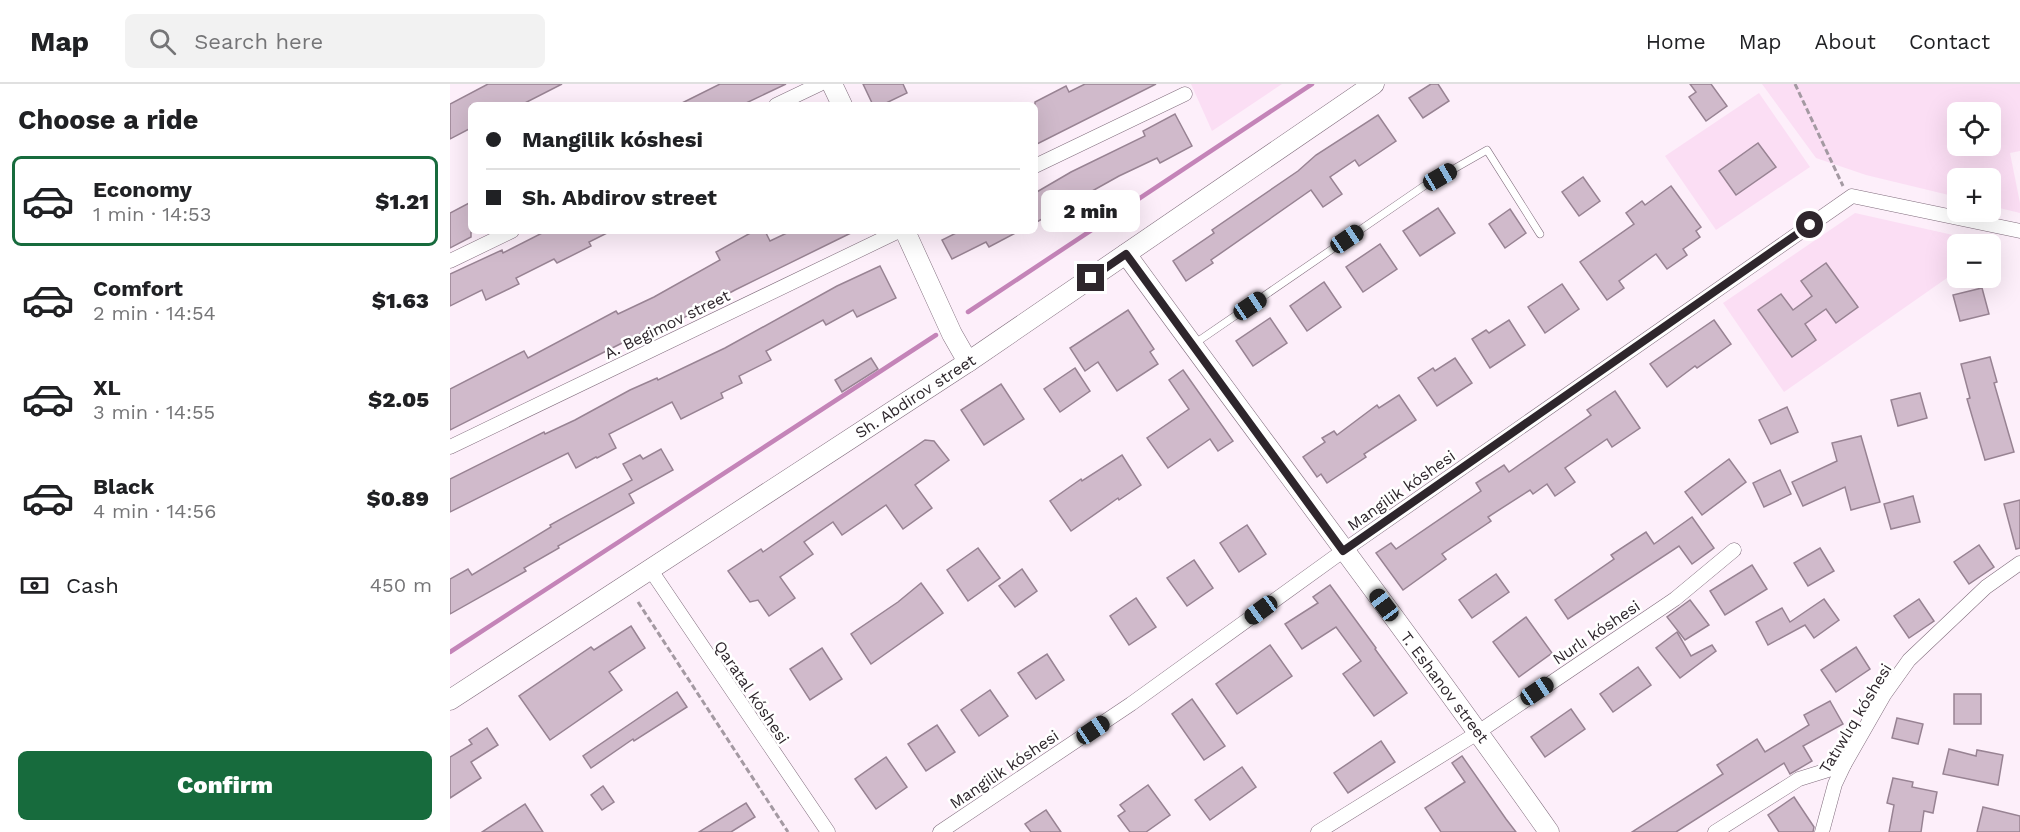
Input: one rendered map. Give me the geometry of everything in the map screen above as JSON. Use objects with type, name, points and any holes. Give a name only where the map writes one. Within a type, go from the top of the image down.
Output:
[{"type":"main road","points":[[832,84],[841,102]]},
{"type":"main road","name":"Sh. Abdirov street","points":[[450,700],[968,362],[1374,84]]},
{"type":"main road","points":[[906,234],[952,334],[968,362]]},
{"type":"main road","name":"T. Eshanov street","points":[[1126,254],[1478,731],[1549,832]]},
{"type":"street","points":[[782,102],[820,84]]},
{"type":"street","points":[[1038,164],[1183,89]]},
{"type":"street","points":[[1850,197],[2020,231]]},
{"type":"street","name":"Mangilik kóshesi","points":[[940,832],[1131,704],[1343,551],[1850,197]]},
{"type":"street","points":[[450,261],[506,234]]},
{"type":"street","name":"A. Begimov street","points":[[450,447],[892,234]]},
{"type":"street","name":"Nurlı kóshesi","points":[[1318,832],[1478,731],[1676,599],[1734,550]]},
{"type":"street","name":"Tatıwlıq kóshesi","points":[[1822,832],[1835,784],[1844,765],[1884,695],[1909,660],[1986,587],[2020,563]]},
{"type":"street","name":"Qaratal kóshesi","points":[[650,569],[828,832]]},
{"type":"street","points":[[1715,832],[1798,779],[1844,765]]},
{"type":"lane","points":[[1192,345],[1424,186],[1487,150],[1540,234]]},
{"type":"path","points":[[1795,84],[1850,197]]},
{"type":"path","points":[[638,602],[789,832]]},
{"type":"shaded area","points":[[1191,84],[1282,84],[1212,131]]},
{"type":"shaded area","points":[[1762,84],[2020,84],[2020,151],[2010,153],[2020,213],[2001,208],[2001,168],[1947,168],[1947,195],[1866,175],[1816,158]]},
{"type":"shaded area","points":[[1759,93],[1810,167],[1716,230],[1665,156]]},
{"type":"shaded area","points":[[1855,213],[1949,234],[1947,278],[1784,392],[1723,303]]},
{"type":"building","points":[[488,84],[562,84],[527,102],[468,102],[468,130],[450,139],[450,104]]},
{"type":"building","points":[[720,84],[786,84],[748,102],[684,102]]},
{"type":"building","points":[[863,84],[903,84],[907,93],[888,102],[872,102]]},
{"type":"building","points":[[1085,84],[1156,84],[1038,143],[1038,102],[1035,102],[1066,86],[1069,92]]},
{"type":"building","points":[[1431,84],[1438,84],[1449,101],[1423,118],[1409,98]]},
{"type":"building","points":[[1690,84],[1711,84],[1727,106],[1706,121],[1689,97],[1696,92]]},
{"type":"building","points":[[1175,114],[1192,146],[1160,163],[1157,158],[1119,176],[1038,221],[1038,191],[1071,172],[1145,136],[1143,131]]},
{"type":"building","points":[[1378,115],[1396,141],[1359,166],[1355,160],[1330,177],[1342,194],[1323,207],[1311,190],[1211,260],[1213,263],[1186,281],[1173,261],[1214,233],[1212,230],[1298,171],[1316,155]]},
{"type":"building","points":[[1758,143],[1776,167],[1736,195],[1719,171]]},
{"type":"building","points":[[1583,177],[1600,201],[1579,216],[1562,192]]},
{"type":"building","points":[[1671,186],[1701,227],[1696,231],[1700,237],[1683,249],[1687,255],[1667,269],[1656,254],[1619,281],[1624,288],[1607,300],[1580,262],[1634,224],[1626,213],[1642,201],[1645,205]]},
{"type":"building","points":[[468,204],[468,234],[471,234],[471,237],[450,248],[450,213]]},
{"type":"building","points":[[1438,208],[1455,233],[1420,256],[1403,231]]},
{"type":"building","points":[[1510,209],[1526,233],[1505,248],[1489,224]]},
{"type":"building","points":[[540,234],[605,234],[589,242],[591,246],[557,263],[554,259],[516,278],[519,284],[486,300],[482,290],[450,306],[450,274],[502,250],[503,253]]},
{"type":"building","points":[[749,234],[766,234],[770,241],[785,234],[849,234],[672,324],[670,320],[632,338],[450,430],[450,389],[524,351],[528,358],[616,311],[618,314],[654,297],[720,260],[716,252]]},
{"type":"building","points":[[954,234],[1013,234],[989,247],[986,242],[952,259],[942,240]]},
{"type":"building","points":[[1380,244],[1397,269],[1363,292],[1346,267]]},
{"type":"building","points":[[1826,263],[1858,307],[1836,323],[1826,309],[1805,324],[1816,340],[1792,357],[1758,310],[1781,294],[1793,310],[1812,296],[1801,281]]},
{"type":"building","points":[[880,266],[896,298],[857,317],[853,310],[826,325],[823,320],[766,351],[771,360],[739,376],[742,383],[721,393],[723,398],[681,419],[672,402],[609,434],[616,448],[597,458],[576,468],[568,453],[450,512],[450,479],[544,432],[545,434],[575,420],[630,390],[657,378],[658,380],[725,348],[837,286]]},
{"type":"building","points":[[1324,282],[1341,307],[1307,331],[1290,306]]},
{"type":"building","points":[[1562,284],[1579,309],[1545,333],[1528,307]]},
{"type":"building","points":[[1982,288],[1989,314],[1960,321],[1953,295]]},
{"type":"building","points":[[1128,310],[1154,349],[1150,352],[1158,364],[1117,391],[1098,362],[1085,371],[1070,348]]},
{"type":"building","points":[[1270,318],[1287,343],[1253,366],[1236,341]]},
{"type":"building","points":[[1509,320],[1525,345],[1490,368],[1472,339],[1486,330],[1489,333]]},
{"type":"building","points":[[1714,320],[1731,344],[1697,368],[1695,366],[1667,387],[1650,364]]},
{"type":"building","points":[[1990,357],[1997,382],[1994,383],[2014,452],[1985,460],[1967,399],[1970,398],[1961,364]]},
{"type":"building","points":[[871,358],[878,369],[842,392],[835,380]]},
{"type":"building","points":[[1455,358],[1472,383],[1437,406],[1418,378],[1433,368],[1435,371]]},
{"type":"building","points":[[1075,368],[1090,391],[1060,412],[1044,389]]},
{"type":"building","points":[[1183,370],[1233,441],[1218,451],[1210,439],[1168,468],[1147,438],[1189,409],[1169,380]]},
{"type":"building","points":[[1001,384],[1024,419],[984,445],[961,410]]},
{"type":"building","points":[[1615,391],[1640,428],[1612,447],[1607,439],[1565,468],[1575,482],[1555,496],[1547,484],[1533,494],[1530,490],[1488,517],[1491,521],[1442,554],[1446,559],[1403,590],[1376,553],[1391,543],[1396,549],[1481,491],[1476,483],[1504,465],[1509,472],[1591,415],[1587,410]]},
{"type":"building","points":[[1920,393],[1927,418],[1898,426],[1891,400]]},
{"type":"building","points":[[1399,395],[1416,420],[1364,454],[1366,457],[1327,483],[1321,474],[1317,477],[1303,457],[1325,442],[1322,438],[1334,431],[1337,435],[1377,405],[1379,408]]},
{"type":"building","points":[[1787,407],[1798,432],[1771,444],[1759,420]]},
{"type":"building","points":[[1861,436],[1880,502],[1851,510],[1845,487],[1803,506],[1792,482],[1837,461],[1832,443]]},
{"type":"building","points":[[925,440],[934,441],[949,460],[915,485],[932,508],[903,529],[886,505],[842,535],[833,522],[804,542],[813,554],[780,577],[795,598],[769,616],[758,600],[750,602],[728,571],[761,549],[763,552]]},
{"type":"building","points":[[661,449],[673,470],[629,494],[634,503],[558,546],[559,548],[524,568],[526,571],[450,614],[450,579],[468,569],[472,575],[551,527],[550,525],[632,480],[623,464],[640,455],[643,459]]},
{"type":"building","points":[[1122,455],[1141,485],[1071,531],[1050,501],[1081,479],[1082,481]]},
{"type":"building","points":[[1729,459],[1746,482],[1702,515],[1685,492]]},
{"type":"building","points":[[1780,470],[1791,494],[1764,507],[1753,483]]},
{"type":"building","points":[[1913,496],[1920,522],[1891,529],[1884,504]]},
{"type":"building","points":[[2020,500],[2020,548],[2016,549],[2004,504]]},
{"type":"building","points":[[1692,517],[1714,548],[1692,564],[1679,546],[1568,619],[1555,600],[1614,559],[1611,555],[1646,532],[1654,544]]},
{"type":"building","points":[[1247,525],[1266,554],[1239,572],[1220,543]]},
{"type":"building","points":[[1979,545],[1994,567],[1969,584],[1954,562]]},
{"type":"building","points":[[978,548],[1000,578],[968,601],[947,570]]},
{"type":"building","points":[[1820,548],[1834,571],[1808,586],[1794,563]]},
{"type":"building","points":[[1194,560],[1213,588],[1187,606],[1167,578]]},
{"type":"building","points":[[1752,565],[1767,589],[1725,615],[1710,591]]},
{"type":"building","points":[[1022,569],[1037,591],[1015,607],[999,586]]},
{"type":"building","points":[[1496,574],[1509,592],[1472,618],[1459,600]]},
{"type":"building","points":[[921,583],[943,613],[871,664],[851,634],[898,602]]},
{"type":"building","points":[[1330,585],[1407,693],[1374,716],[1343,674],[1361,661],[1336,627],[1302,649],[1285,624],[1318,603],[1313,597]]},
{"type":"building","points":[[1136,598],[1156,627],[1129,645],[1110,616]]},
{"type":"building","points":[[1824,599],[1839,620],[1814,638],[1805,625],[1768,645],[1756,622],[1782,608],[1790,622]]},
{"type":"building","points":[[1919,599],[1934,621],[1909,638],[1894,616]]},
{"type":"building","points":[[1690,600],[1709,625],[1685,640],[1667,617]]},
{"type":"building","points":[[1526,617],[1552,653],[1519,677],[1493,642]]},
{"type":"building","points":[[631,626],[645,648],[609,672],[622,690],[550,740],[519,696],[591,647],[594,650]]},
{"type":"building","points":[[1677,632],[1691,656],[1712,645],[1716,651],[1680,678],[1656,648]]},
{"type":"building","points":[[1270,645],[1292,676],[1237,714],[1216,684]]},
{"type":"building","points":[[1856,647],[1870,669],[1836,692],[1821,670]]},
{"type":"building","points":[[822,648],[842,679],[810,700],[790,669]]},
{"type":"building","points":[[1047,654],[1064,680],[1036,699],[1018,673]]},
{"type":"building","points":[[1638,667],[1651,685],[1613,712],[1600,694]]},
{"type":"building","points":[[990,690],[1008,716],[979,736],[961,710]]},
{"type":"building","points":[[677,692],[687,707],[634,741],[633,739],[591,768],[583,756]]},
{"type":"building","points":[[1954,694],[1981,694],[1981,724],[1954,724]]},
{"type":"building","points":[[1192,699],[1225,746],[1204,760],[1172,714]]},
{"type":"building","points":[[1830,701],[1843,724],[1803,746],[1812,761],[1790,774],[1784,763],[1676,832],[1632,832],[1723,774],[1717,765],[1757,739],[1765,752],[1809,725],[1804,715]]},
{"type":"building","points":[[1571,709],[1585,729],[1545,757],[1531,737]]},
{"type":"building","points":[[1897,718],[1923,724],[1918,744],[1892,738]]},
{"type":"building","points":[[937,725],[955,752],[926,771],[908,744]]},
{"type":"building","points":[[487,728],[498,745],[471,762],[481,778],[450,798],[450,757],[472,744],[469,740]]},
{"type":"building","points":[[1381,741],[1395,762],[1348,793],[1334,773]]},
{"type":"building","points":[[1949,749],[1976,756],[1977,750],[2003,755],[1998,785],[1943,774]]},
{"type":"building","points":[[1462,756],[1516,832],[1441,832],[1425,808],[1465,782],[1452,763]]},
{"type":"building","points":[[886,757],[907,787],[876,809],[855,779]]},
{"type":"building","points":[[1242,767],[1256,787],[1210,820],[1195,800]]},
{"type":"building","points":[[1893,778],[1913,782],[1912,787],[1937,792],[1933,813],[1924,811],[1921,832],[1889,832],[1894,805],[1887,803]]},
{"type":"building","points":[[1148,785],[1170,815],[1146,832],[1130,832],[1118,816],[1125,811],[1120,805]]},
{"type":"building","points":[[603,786],[614,802],[602,810],[591,795]]},
{"type":"building","points":[[1794,797],[1814,827],[1813,832],[1779,832],[1768,815]]},
{"type":"building","points":[[746,803],[755,817],[731,832],[699,832]]},
{"type":"building","points":[[525,804],[543,832],[482,832]]},
{"type":"building","points":[[1983,807],[2020,816],[2020,832],[1977,832]]},
{"type":"building","points":[[1046,810],[1061,832],[1031,832],[1025,824]]},
{"type":"waterway","points":[[968,312],[1312,84]]},
{"type":"waterway","points":[[450,652],[936,335]]},
{"type":"route","points":[[1091,278],[1126,254],[1343,551],[1810,225]]}]
